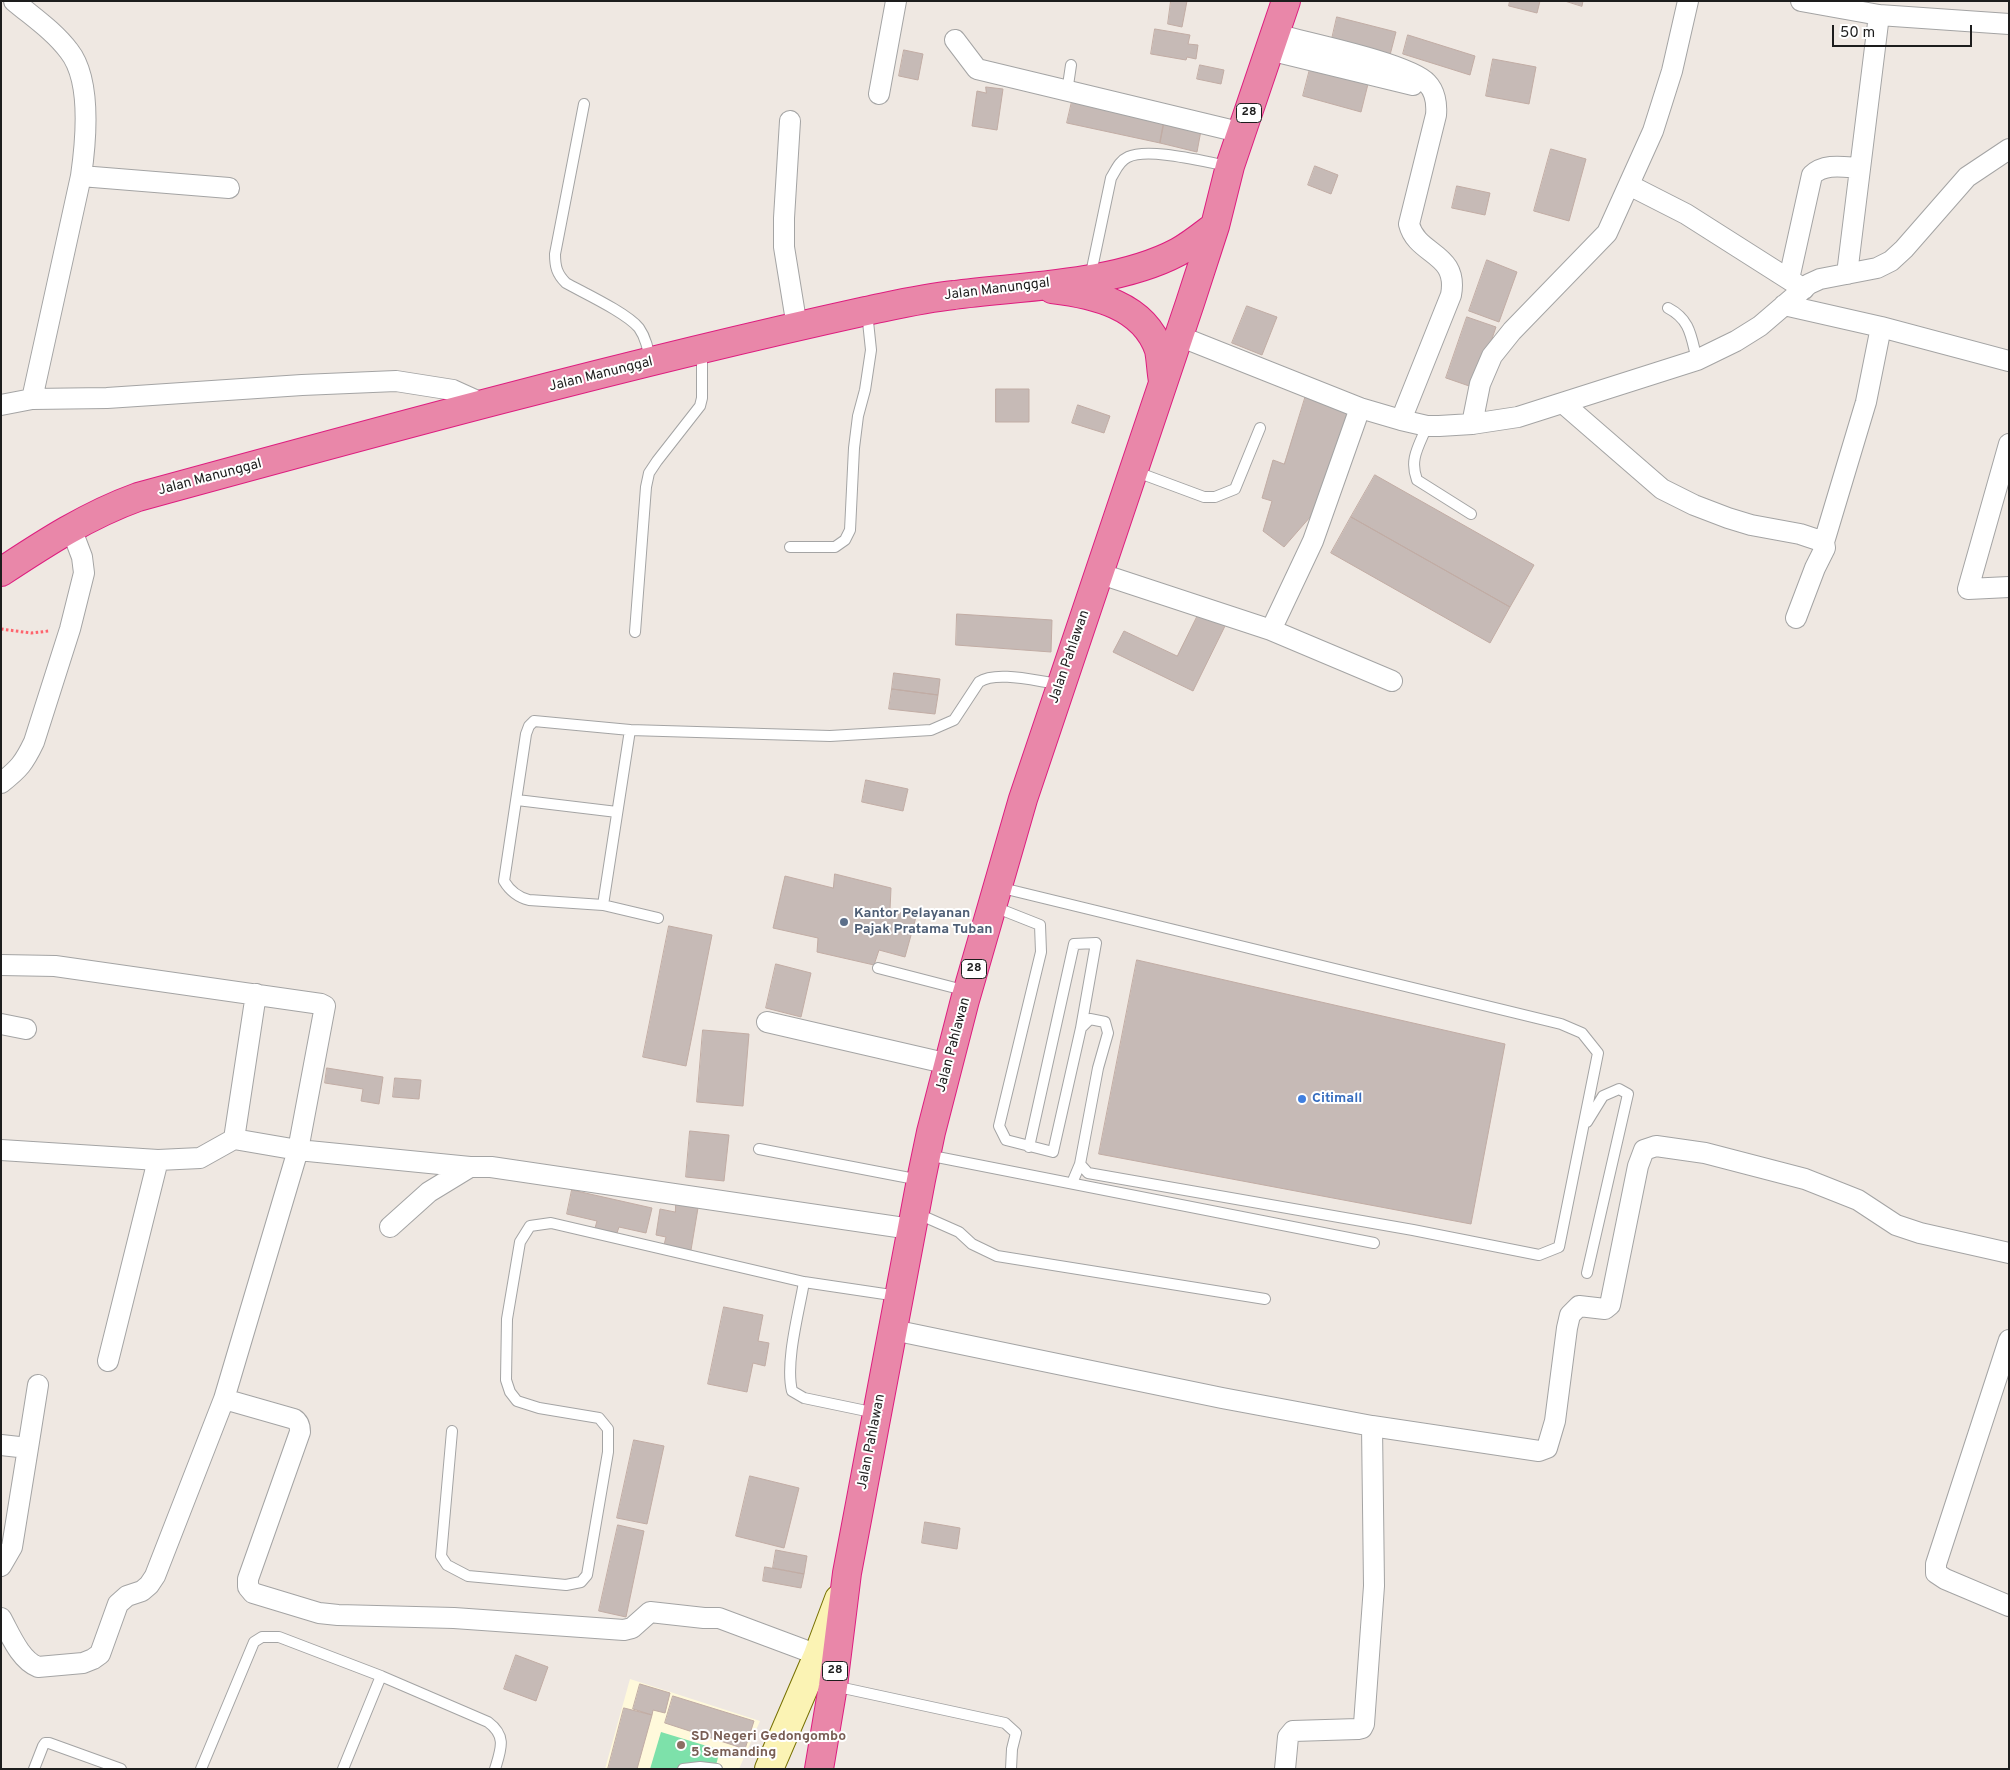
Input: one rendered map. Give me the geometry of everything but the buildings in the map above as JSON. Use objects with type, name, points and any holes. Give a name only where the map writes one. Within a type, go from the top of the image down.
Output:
[{"type":"highway","name":"28","points":[[1215,226],[1230,166],[1243,133],[1286,1]]},
{"type":"highway","name":"Jalan Manunggal","points":[[1,572],[71,528],[112,507],[138,497],[484,404],[797,327],[867,311],[952,295],[1030,287],[1122,272],[1162,259],[1189,246],[1215,226]]},
{"type":"highway","name":"Jalan Pahlawan","points":[[847,1573],[923,1168],[968,991],[1023,799],[1215,226]]},
{"type":"highway","points":[[1030,287],[1056,290],[1093,298],[1122,307],[1136,315],[1149,331],[1159,351],[1163,382]]},
{"type":"highway","name":"28","points":[[819,1769],[833,1686],[847,1573]]},
{"type":"main road","name":"Jalan Pahlawan","points":[[769,1769],[818,1655],[847,1573]]},
{"type":"street","points":[[14,1],[49,30],[70,52],[80,74],[85,104],[84,156],[81,176],[32,399]]},
{"type":"street","points":[[879,94],[896,1]]},
{"type":"street","points":[[1472,424],[1480,384],[1492,356],[1512,331],[1607,233],[1652,131],[1672,71],[1688,1]]},
{"type":"street","points":[[1801,1],[1879,15],[2009,24]]},
{"type":"street","points":[[1848,274],[1879,15]]},
{"type":"street","points":[[954,40],[978,69],[1243,133]]},
{"type":"street","points":[[1272,42],[1394,66],[1420,77],[1430,86],[1436,99],[1436,115],[1409,224],[1415,238],[1439,256],[1448,268],[1453,284],[1451,295],[1401,420]]},
{"type":"street","points":[[790,121],[784,248],[797,327]]},
{"type":"street","points":[[1629,185],[1686,214],[1796,284],[1809,284],[1820,279],[1877,268],[1891,261],[1904,249],[1967,177],[2009,149]]},
{"type":"street","points":[[1967,177],[2009,164]]},
{"type":"street","points":[[1179,336],[1360,408],[1401,420],[1427,426],[1472,424],[1518,417],[1564,404],[1697,360],[1736,341],[1760,326],[1784,305],[1796,284],[1812,175],[1818,170],[1827,167],[1860,168]]},
{"type":"street","points":[[81,176],[229,188]]},
{"type":"street","points":[[1784,305],[2009,361]]},
{"type":"street","points":[[1796,618],[1815,568],[1825,548],[1824,542],[1866,402],[1881,328]]},
{"type":"street","points":[[1,405],[32,399],[107,398],[302,385],[396,381],[453,390],[484,404]]},
{"type":"street","points":[[1564,404],[1662,489],[1694,505],[1728,518],[1751,525],[1800,534],[1824,542]]},
{"type":"street","points":[[1272,630],[1312,541],[1360,408]]},
{"type":"street","points":[[2009,444],[1968,589],[2009,587]]},
{"type":"street","points":[[1,783],[17,771],[34,742],[70,630],[84,573],[82,557],[71,528]]},
{"type":"street","points":[[1098,573],[1272,630],[1392,681]]},
{"type":"street","points":[[1,965],[55,966],[256,994],[326,1006],[298,1150],[224,1399],[155,1576],[142,1591],[127,1596],[118,1604],[100,1654],[83,1663],[38,1667],[32,1665],[21,1653],[1,1618]]},
{"type":"street","points":[[234,1139],[256,994]]},
{"type":"street","points":[[768,1022],[949,1064]]},
{"type":"street","points":[[1,1024],[26,1029]]},
{"type":"street","points":[[1,1150],[158,1160],[200,1158],[234,1139],[298,1150],[470,1167],[492,1167],[913,1221]]},
{"type":"street","points":[[893,1330],[1222,1398],[1372,1426],[1533,1452],[1547,1448],[1555,1421],[1570,1315],[1579,1306],[1605,1309],[1610,1305],[1638,1166],[1644,1150],[1656,1146],[1705,1153],[1805,1179],[1858,1200],[1896,1225],[1920,1233],[2009,1253]]},
{"type":"street","points":[[108,1361],[158,1160]]},
{"type":"street","points":[[390,1227],[429,1192],[470,1167]]},
{"type":"street","points":[[2009,1340],[1936,1564],[1936,1573],[1945,1579],[2009,1606]]},
{"type":"street","points":[[1,1566],[12,1547],[38,1385]]},
{"type":"street","points":[[224,1399],[294,1419],[300,1428],[248,1579],[248,1587],[253,1593],[319,1612],[338,1615],[454,1618],[624,1630],[632,1628],[650,1612],[719,1618],[818,1655]]},
{"type":"street","points":[[1285,1769],[1288,1736],[1293,1731],[1358,1730],[1364,1724],[1374,1586],[1372,1426]]},
{"type":"street","points":[[1,1446],[28,1448]]},
{"type":"lane","points":[[1067,92],[1071,65]]},
{"type":"lane","points":[[584,104],[555,254],[555,266],[559,276],[566,283],[626,317],[638,326],[647,345],[650,362]]},
{"type":"lane","points":[[1090,278],[1111,178],[1118,164],[1127,157],[1149,153],[1230,166]]},
{"type":"lane","points":[[1668,308],[1680,314],[1684,321],[1689,330],[1697,360]]},
{"type":"lane","points":[[790,547],[835,547],[845,540],[850,530],[856,432],[871,350],[867,311]]},
{"type":"lane","points":[[635,632],[646,487],[649,473],[700,406],[702,398],[702,349]]},
{"type":"lane","points":[[1427,426],[1414,458],[1413,469],[1417,480],[1471,514]]},
{"type":"lane","points":[[1133,471],[1204,497],[1225,494],[1235,489],[1260,428]]},
{"type":"lane","points":[[658,918],[603,905],[529,900],[522,898],[508,888],[504,881],[526,734],[529,726],[534,721],[630,730],[830,736],[931,730],[954,720],[980,682],[985,678],[1004,676],[1061,684]]},
{"type":"lane","points":[[603,905],[630,730]]},
{"type":"lane","points":[[517,800],[617,812]]},
{"type":"lane","points":[[994,896],[1561,1024],[1582,1033],[1598,1053],[1559,1247],[1539,1254],[1413,1230],[1088,1174],[1080,1164]]},
{"type":"lane","points":[[994,896],[1040,925],[1041,952],[999,1126],[1006,1140],[1029,1147],[1053,1152],[1081,1028],[1096,943],[1074,944],[1029,1147]]},
{"type":"lane","points":[[878,968],[968,991]]},
{"type":"lane","points":[[1072,1184],[1080,1164],[1098,1068],[1108,1033],[1105,1022],[1095,1019],[1090,1019],[1081,1028]]},
{"type":"lane","points":[[1582,1129],[1603,1096],[1619,1089],[1628,1094],[1587,1273]]},
{"type":"lane","points":[[759,1149],[1072,1184],[1374,1243]]},
{"type":"lane","points":[[913,1221],[959,1232],[972,1244],[997,1256],[1265,1299]]},
{"type":"lane","points":[[452,1431],[441,1556],[447,1565],[468,1576],[566,1585],[581,1582],[587,1575],[608,1452],[608,1429],[599,1418],[538,1408],[517,1401],[510,1392],[506,1380],[507,1319],[520,1242],[530,1226],[551,1223],[804,1282],[899,1296]]},
{"type":"lane","points":[[804,1282],[789,1380],[792,1391],[804,1398],[877,1413]]},
{"type":"lane","points":[[201,1769],[254,1642],[262,1637],[279,1636],[381,1676],[488,1722],[497,1729],[500,1736],[501,1751],[495,1769]]},
{"type":"lane","points":[[343,1769],[381,1676]]},
{"type":"lane","points":[[833,1686],[1005,1723],[1016,1733],[1012,1750],[1011,1769]]},
{"type":"lane","points":[[34,1769],[43,1746],[45,1743],[49,1743],[121,1769]]},
{"type":"lane","points":[[683,1769],[700,1767],[717,1769]]},
{"type":"path","points":[[1,629],[31,633],[70,630]]},
{"type":"shaded area","name":"SD Negeri Gedongombo 5 Semanding","points":[[630,1679],[760,1721],[739,1769],[605,1769]]},
{"type":"green space","points":[[661,1732],[720,1750],[715,1769],[650,1769]]},
{"type":"place","name":"Kantor Pelayanan Pajak Pratama Tuban","points":[[844,922]]},
{"type":"place","name":"Citimall","points":[[1302,1099]]},
{"type":"place","name":"SD Negeri Gedongombo 5 Semanding","points":[[681,1745]]}]
